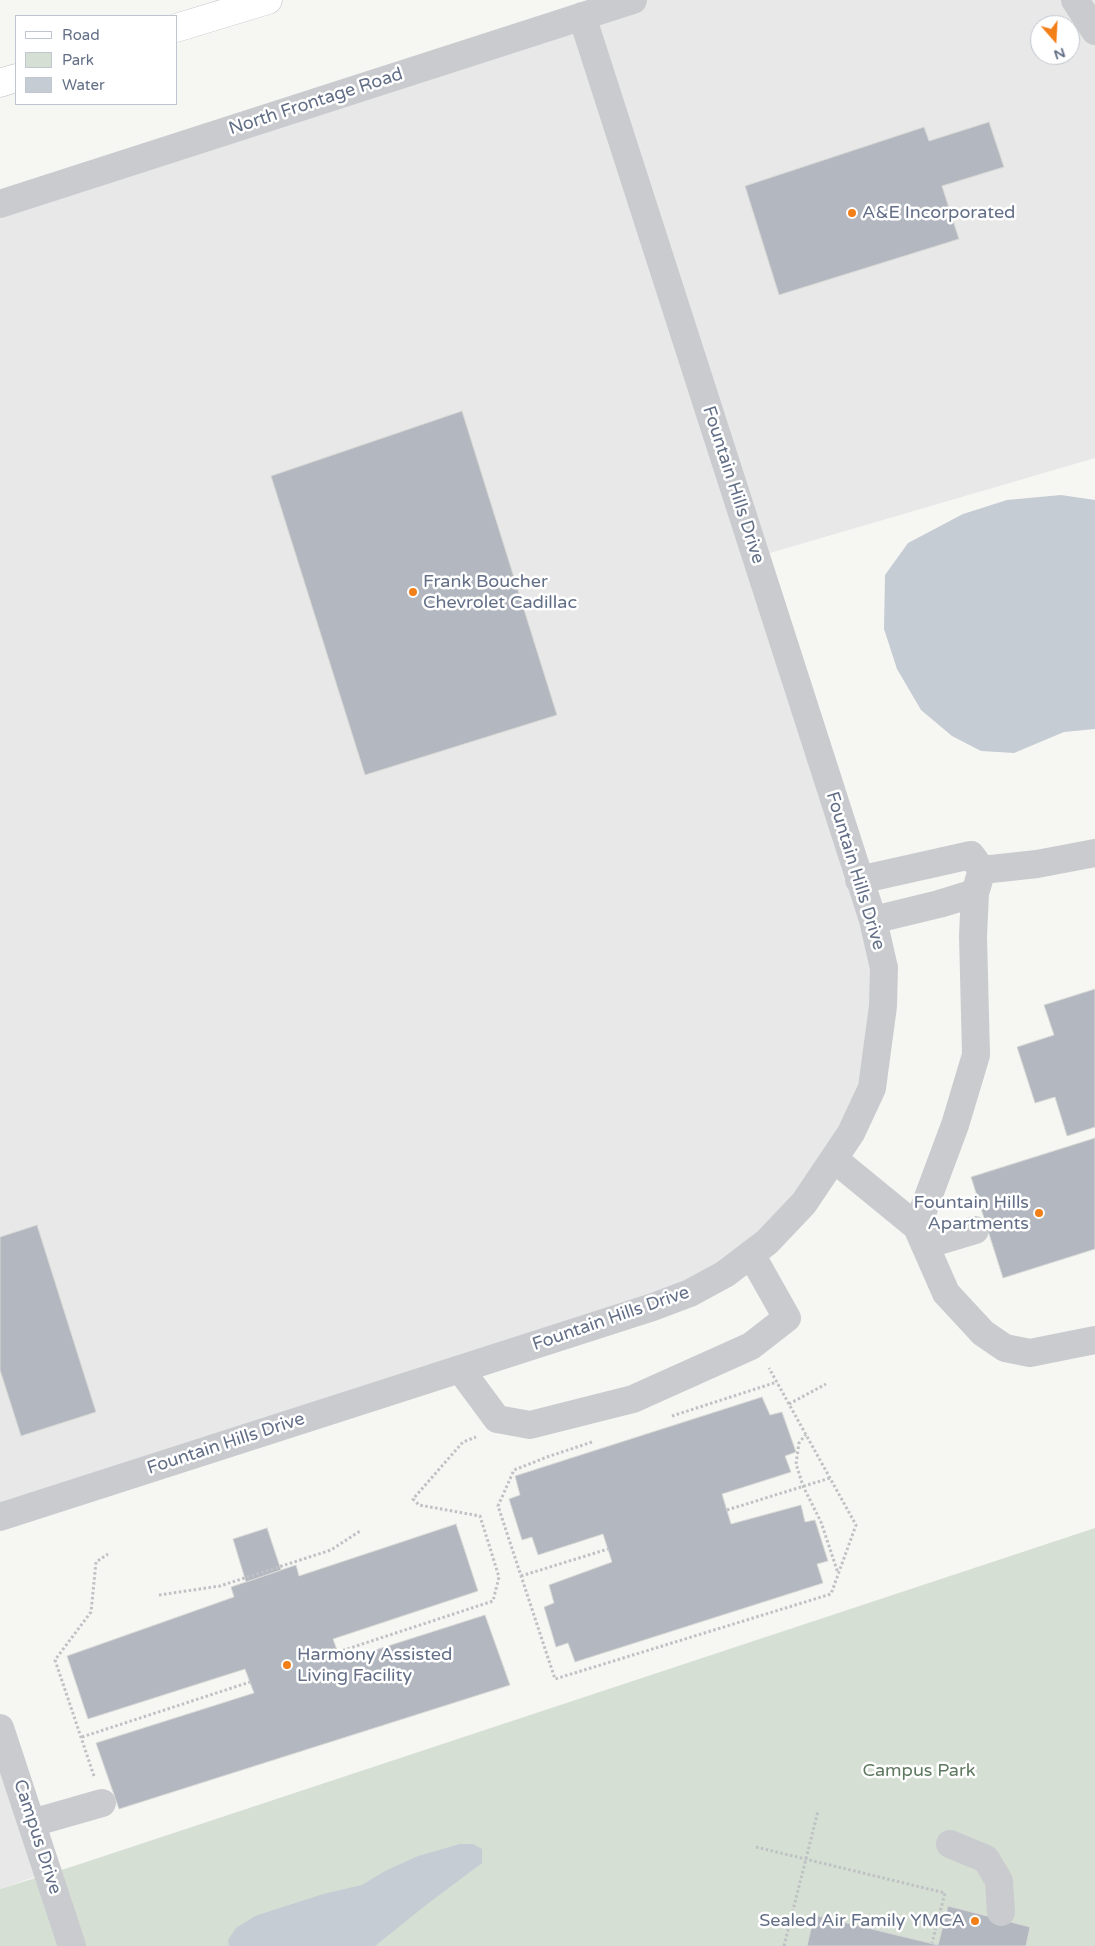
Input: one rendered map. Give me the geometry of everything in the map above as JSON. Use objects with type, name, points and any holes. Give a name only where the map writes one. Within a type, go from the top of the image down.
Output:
[{"type":"main road","points":[[178,27],[268,0]]},
{"type":"main road","points":[[0,83],[15,78]]},
{"type":"street","name":"North Frontage Road","points":[[0,204],[633,0]]},
{"type":"street","points":[[1075,0],[1095,31]]},
{"type":"street","name":"Fountain Hills Drive","points":[[0,1517],[653,1308],[690,1292],[725,1274],[767,1242],[804,1203],[851,1133],[872,1088],[883,1006],[884,968],[873,920],[582,16]]},
{"type":"street","points":[[873,920],[939,904],[979,882],[1037,864],[1095,853]]},
{"type":"street","points":[[859,880],[971,855],[979,882],[974,936],[976,1055],[921,1236]]},
{"type":"street","points":[[834,1159],[921,1236],[946,1293],[983,1332],[1004,1348],[1030,1353],[1095,1340]]},
{"type":"street","points":[[921,1236],[975,1230]]},
{"type":"street","points":[[460,1369],[497,1419],[530,1425],[633,1400],[752,1346],[787,1318],[751,1254]]},
{"type":"street","name":"Campus Drive","points":[[0,1728],[72,1946]]},
{"type":"street","points":[[32,1823],[102,1803]]},
{"type":"street","points":[[950,1844],[986,1859],[999,1880],[1001,1912]]},
{"type":"path","points":[[593,1442],[514,1470],[498,1506],[555,1680],[831,1594],[856,1525],[769,1368]]},
{"type":"path","points":[[666,1418],[777,1382]]},
{"type":"path","points":[[789,1404],[826,1384]]},
{"type":"path","points":[[338,1652],[493,1601],[499,1577],[480,1516],[419,1505],[413,1499],[463,1442],[483,1433],[497,1419]]},
{"type":"path","points":[[806,1434],[800,1443],[796,1464],[803,1486],[821,1522],[838,1574]]},
{"type":"path","points":[[726,1510],[830,1478]]},
{"type":"path","points":[[159,1595],[220,1586],[330,1550],[360,1531]]},
{"type":"path","points":[[521,1576],[608,1549]]},
{"type":"path","points":[[102,1803],[56,1660],[91,1612],[96,1562],[108,1554]]},
{"type":"path","points":[[82,1737],[250,1682]]},
{"type":"path","points":[[784,1946],[818,1811]]},
{"type":"path","points":[[756,1847],[945,1893],[932,1943]]},
{"type":"shaded area","points":[[633,0],[1095,0],[1095,458],[756,557],[884,968],[851,1133],[725,1274],[0,1517],[0,204]]},
{"type":"shaded area","points":[[0,1728],[49,1872],[0,1889]]},
{"type":"green space","name":"Campus Park","points":[[1095,1528],[1095,1946],[0,1946],[0,1889]]},
{"type":"water","points":[[1061,495],[1095,500],[1095,729],[1064,732],[1014,753],[981,751],[952,736],[921,710],[897,669],[884,629],[885,575],[908,543],[963,514],[1007,500]]},
{"type":"water","points":[[460,1844],[473,1844],[482,1849],[482,1863],[375,1946],[229,1946],[228,1940],[236,1928],[255,1916],[323,1894],[362,1885],[385,1871],[418,1856]]},
{"type":"building","name":"A&E Incorporated","points":[[989,122],[1004,167],[942,186],[959,239],[779,295],[745,186],[924,127],[929,141]]},
{"type":"building","name":"Frank Boucher Chevrolet Cadillac","points":[[462,411],[557,715],[365,775],[271,476]]},
{"type":"building","points":[[1095,989],[1095,1127],[1067,1136],[1055,1097],[1035,1103],[1017,1047],[1054,1035],[1044,1005]]},
{"type":"building","name":"Fountain Hills Apartments","points":[[1095,1138],[1095,1249],[1003,1278],[971,1177]]},
{"type":"building","points":[[37,1225],[96,1412],[21,1436],[0,1370],[0,1237]]},
{"type":"building","points":[[762,1397],[770,1415],[782,1412],[796,1452],[785,1456],[791,1472],[722,1494],[731,1524],[801,1505],[805,1522],[815,1520],[828,1561],[817,1564],[823,1583],[575,1662],[568,1643],[556,1647],[544,1607],[554,1603],[549,1585],[612,1562],[603,1534],[538,1555],[532,1537],[522,1540],[509,1499],[520,1495],[515,1476]]},
{"type":"building","name":"Harmony Assisted Living Facility","points":[[456,1524],[478,1591],[333,1639],[341,1661],[485,1615],[510,1685],[119,1809],[96,1743],[254,1693],[245,1669],[88,1719],[67,1656],[234,1597],[231,1587],[296,1565],[299,1576]]},
{"type":"building","points":[[267,1528],[281,1570],[246,1582],[233,1539]]},
{"type":"building","name":"Sealed Air Family YMCA","points":[[948,1906],[1030,1927],[1026,1946],[807,1946],[814,1915],[938,1945]]},
{"type":"place","name":"A&E Incorporated","points":[[852,213]]},
{"type":"place","name":"Frank Boucher Chevrolet Cadillac","points":[[413,592]]},
{"type":"place","name":"Fountain Hills Apartments","points":[[1039,1213]]},
{"type":"place","name":"Harmony Assisted Living Facility","points":[[287,1665]]},
{"type":"place","name":"Sealed Air Family YMCA","points":[[975,1921]]}]
